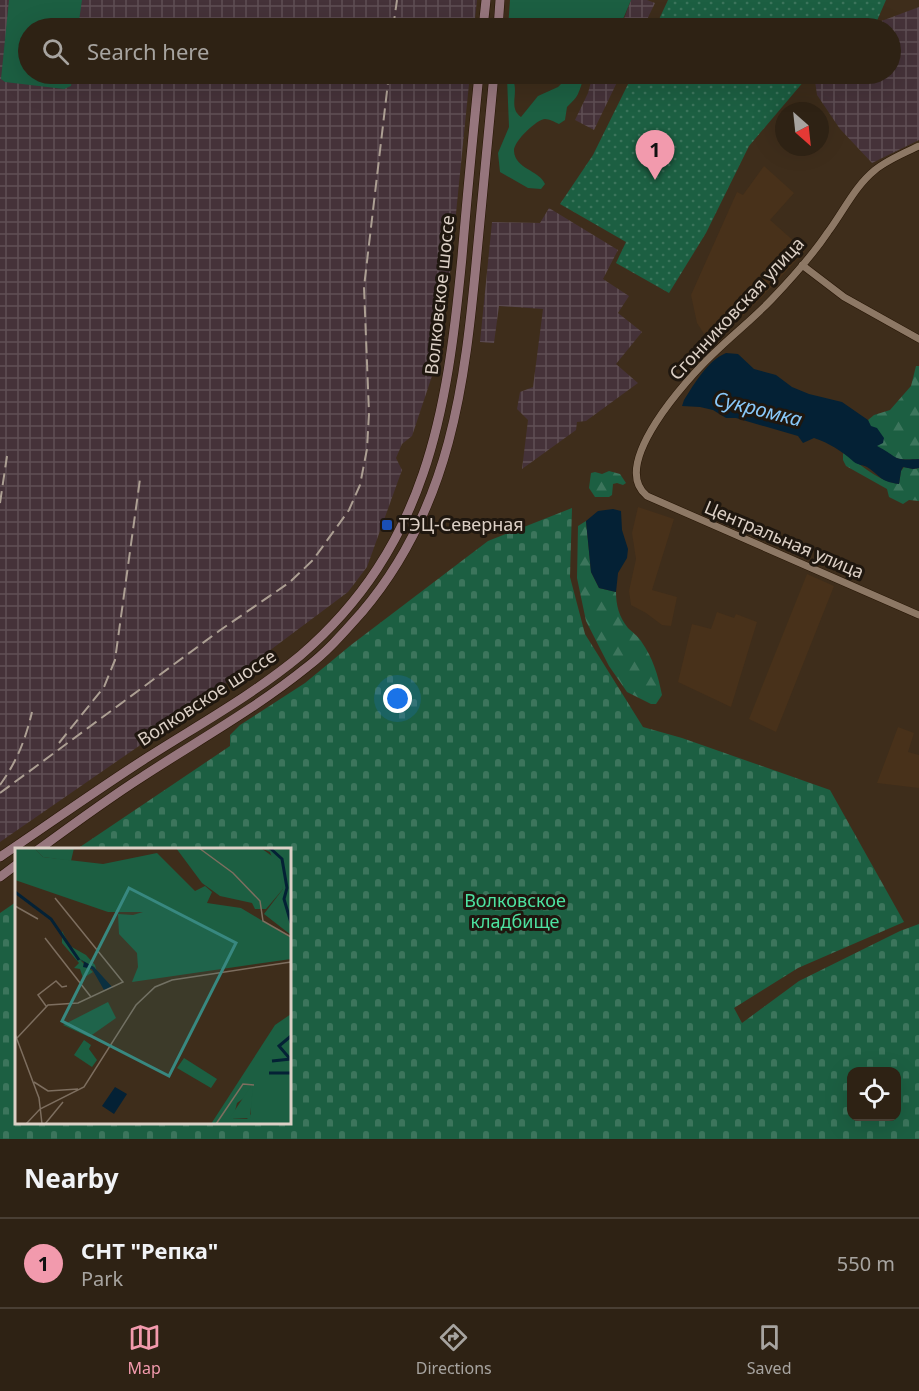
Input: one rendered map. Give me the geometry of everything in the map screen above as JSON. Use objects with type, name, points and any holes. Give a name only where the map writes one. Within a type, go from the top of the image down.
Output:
[{"type":"main road","points":[[484,18],[486,0]]},
{"type":"main road","points":[[499,18],[500,0]]},
{"type":"main road","name":"Волковское шоссе","points":[[0,857],[85,798],[263,684],[335,623],[378,569],[414,502],[441,415],[457,309],[478,84]]},
{"type":"main road","name":"Волковское шоссе","points":[[39,848],[141,778],[232,721],[309,666],[345,632],[375,597],[402,557],[424,516],[442,466],[455,418],[472,310],[493,84]]},
{"type":"main road","points":[[0,877],[15,866]]},
{"type":"street","name":"Сгонниковская улица","points":[[639,489],[636,472],[641,451],[648,435],[667,407],[711,356],[772,298],[802,265],[828,234],[865,179],[876,168],[919,146]]},
{"type":"street","points":[[802,265],[844,297],[919,339]]},
{"type":"street","name":"Центральная улица","points":[[639,489],[656,501],[919,615]]},
{"type":"shaded area","points":[[0,0],[477,0],[475,18],[18,18],[18,84],[469,84],[443,343],[412,436],[402,444],[396,458],[402,470],[367,567],[348,592],[181,717],[0,842]]},
{"type":"shaded area","points":[[631,0],[647,0],[655,3],[648,18],[624,18]]},
{"type":"shaded area","points":[[919,7],[919,140],[872,163],[840,129],[829,113],[829,102],[822,102],[817,95],[815,84],[901,84],[901,18],[889,18]]},
{"type":"shaded area","points":[[590,84],[616,84],[594,130],[575,120]]},
{"type":"shaded area","points":[[764,166],[794,193],[770,220],[805,251],[712,346],[697,323],[691,295],[737,192],[743,195]]},
{"type":"shaded area","points":[[549,208],[618,250],[603,279],[629,296],[618,313],[642,332],[616,364],[638,383],[586,421],[577,422],[576,430],[522,469],[528,420],[517,409],[520,392],[533,387],[543,309],[499,306],[494,343],[480,342],[492,222],[540,223]]},
{"type":"shaded area","points":[[638,507],[674,519],[652,590],[677,597],[671,626],[662,625],[631,605],[629,591],[636,559],[632,533]]},
{"type":"shaded area","points":[[807,574],[834,586],[776,732],[749,719]]},
{"type":"shaded area","points":[[717,612],[734,618],[736,614],[757,622],[731,707],[678,682],[692,624],[711,629]]},
{"type":"shaded area","points":[[898,727],[914,733],[908,752],[919,755],[919,788],[877,783]]},
{"type":"green space","points":[[9,0],[82,0],[79,18],[18,18],[18,84],[5,82],[1,79]]},
{"type":"green space","points":[[510,0],[631,0],[624,18],[509,18]]},
{"type":"green space","points":[[668,0],[886,0],[878,18],[660,18]]},
{"type":"green space","points":[[22,84],[71,84],[64,89]]},
{"type":"green space","points":[[507,84],[515,84],[514,105],[521,117],[538,96],[561,84],[582,84],[576,98],[567,107],[565,120],[559,124],[548,119],[541,120],[517,142],[514,151],[518,162],[538,175],[545,184],[541,189],[528,188],[500,172],[498,153],[509,127]]},
{"type":"green space","points":[[628,84],[802,84],[786,102],[775,102],[775,115],[749,146],[706,233],[669,293],[616,263],[626,242],[560,204],[593,155]]},
{"type":"green space","points":[[916,366],[919,366],[919,459],[899,459],[876,446],[868,420],[874,415],[890,410],[911,386]]},
{"type":"green space","points":[[843,453],[876,476],[899,484],[904,467],[919,468],[919,501],[909,500],[903,504],[889,497],[887,489],[846,466]]},
{"type":"green space","points":[[609,471],[620,474],[626,483],[613,484],[612,495],[609,497],[595,497],[589,488],[591,473],[602,474]]},
{"type":"green space","name":"Волковское кладбище","points":[[572,508],[570,577],[585,634],[643,727],[682,738],[830,790],[904,922],[798,968],[734,1008],[742,1023],[799,981],[900,931],[919,924],[919,1139],[0,1139],[0,913],[15,903],[15,1124],[291,1124],[291,848],[78,848],[230,746],[230,735],[240,725],[305,683],[351,645],[488,541]]},
{"type":"green space","points":[[586,521],[591,572],[599,588],[616,592],[617,606],[622,620],[640,639],[649,654],[662,695],[656,704],[651,704],[627,692],[609,666],[586,621],[577,578],[578,526]]},
{"type":"water","name":"Сукромка","points":[[726,353],[738,354],[754,369],[776,375],[792,387],[809,394],[842,402],[868,420],[871,426],[877,428],[884,438],[883,443],[877,446],[899,459],[919,459],[919,468],[903,467],[899,484],[892,483],[820,440],[814,438],[803,443],[798,436],[736,418],[726,418],[713,410],[682,406],[702,373],[713,361]]},
{"type":"water","points":[[613,509],[621,511],[622,530],[628,549],[627,558],[618,573],[616,592],[599,588],[591,572],[586,521],[598,511]]},
{"type":"railway","points":[[394,18],[397,0]]},
{"type":"railway","points":[[0,793],[219,631],[290,582],[313,560],[349,510],[360,485],[367,449],[369,413],[364,287],[388,84]]},
{"type":"railway","points":[[0,503],[7,456]]},
{"type":"railway","points":[[59,743],[104,687],[115,660],[140,479]]},
{"type":"railway","points":[[0,785],[20,750],[32,712]]},
{"type":"place","name":"СНТ \"Репка\"","points":[[655,180]]},
{"type":"place","name":"ТЭЦ-Северная","points":[[387,525]]}]
